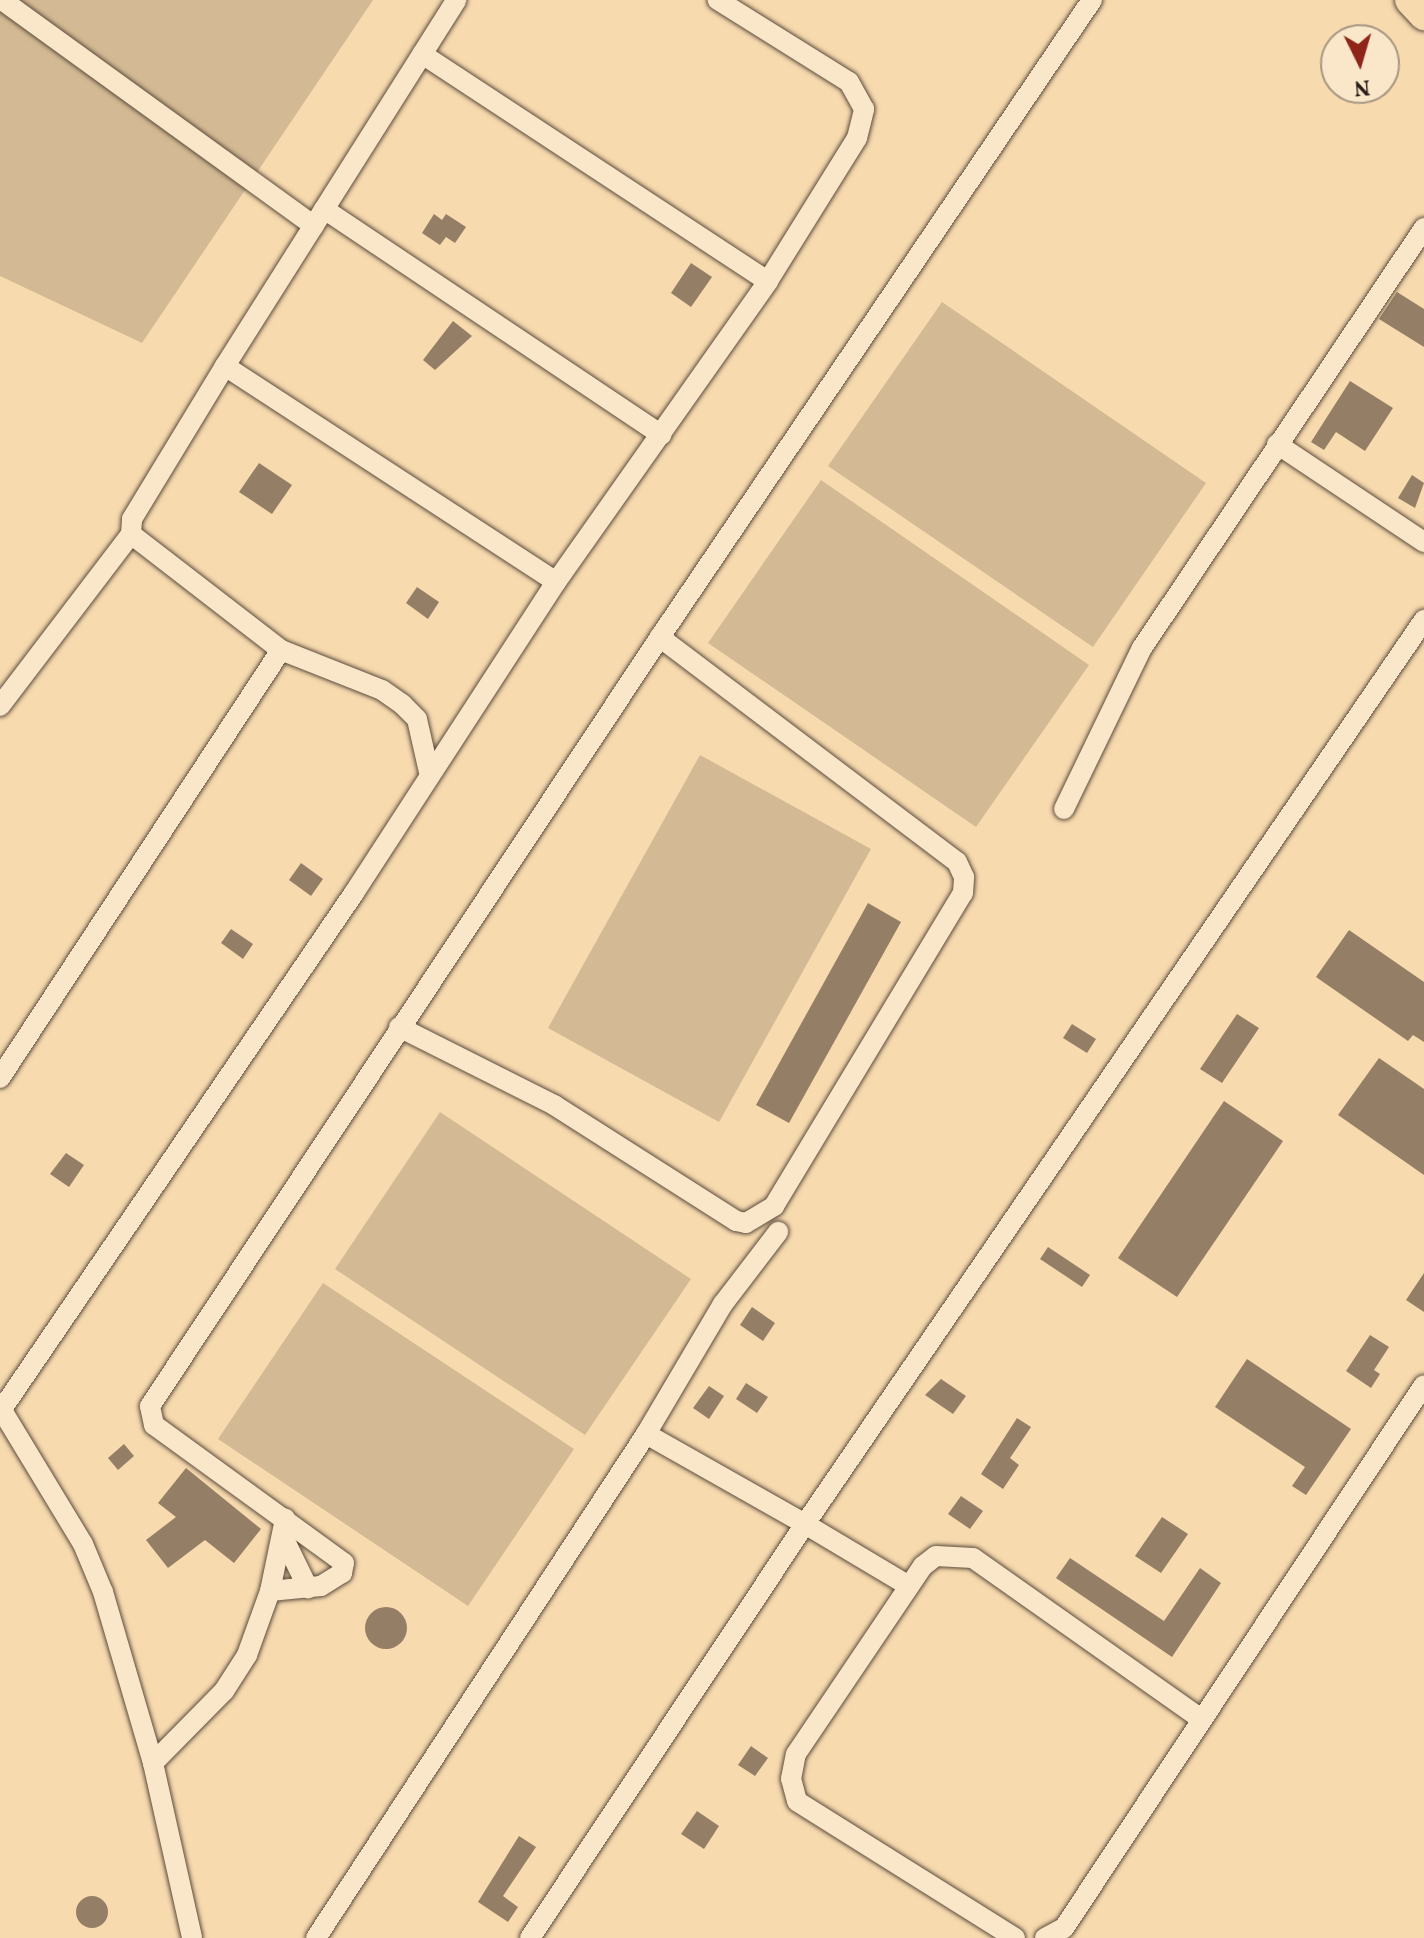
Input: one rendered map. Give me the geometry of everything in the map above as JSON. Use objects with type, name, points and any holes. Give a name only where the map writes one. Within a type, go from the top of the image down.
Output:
[{"type":"highway","points":[[1410,0],[1424,15]]},
{"type":"street","points":[[2,0],[319,218],[661,435]]},
{"type":"street","points":[[0,706],[131,534],[132,519],[225,366],[456,0]]},
{"type":"street","points":[[192,1938],[153,1763],[103,1592],[83,1544],[1,1408],[354,893],[429,772],[556,582],[768,281],[857,138],[864,109],[849,82],[718,0]]},
{"type":"street","points":[[270,1591],[329,1583],[342,1573],[344,1563],[284,1529],[154,1425],[150,1406],[660,637],[1092,0]]},
{"type":"street","points":[[422,54],[768,281]]},
{"type":"street","points":[[1064,809],[1142,648],[1424,228]]},
{"type":"street","points":[[225,366],[556,582]]},
{"type":"street","points":[[1277,444],[1424,542]]},
{"type":"street","points":[[131,534],[281,650],[382,690],[402,704],[417,719],[429,772]]},
{"type":"street","points":[[530,1938],[805,1524],[1424,620]]},
{"type":"street","points":[[399,1027],[554,1105],[736,1221],[746,1223],[774,1206],[963,893],[964,877],[957,862],[660,637]]},
{"type":"street","points":[[0,1078],[281,650]]},
{"type":"street","points":[[316,1938],[646,1434],[723,1304],[778,1232]]},
{"type":"street","points":[[1045,1938],[1064,1928],[1200,1718],[1424,1385]]},
{"type":"street","points":[[646,1434],[909,1586]]},
{"type":"street","points":[[284,1529],[308,1588]]},
{"type":"street","points":[[153,1763],[224,1691],[252,1646],[270,1591],[284,1529]]},
{"type":"street","points":[[1015,1938],[797,1801],[791,1779],[796,1754],[909,1586],[936,1556],[973,1558],[1200,1718]]},
{"type":"shaded area","points":[[0,0],[373,0],[142,343],[0,276]]},
{"type":"shaded area","points":[[942,302],[1206,483],[1093,647],[828,466]]},
{"type":"shaded area","points":[[821,480],[1089,665],[976,827],[708,643]]},
{"type":"shaded area","points":[[700,755],[871,849],[719,1122],[548,1028]]},
{"type":"shaded area","points":[[440,1112],[691,1279],[585,1435],[335,1269]]},
{"type":"shaded area","points":[[323,1283],[574,1449],[468,1606],[218,1439]]},
{"type":"building","points":[[434,214],[442,220],[446,214],[466,227],[455,243],[446,237],[440,245],[422,233]]},
{"type":"building","points":[[691,263],[712,277],[691,307],[671,293]]},
{"type":"building","points":[[1397,292],[1424,309],[1424,347],[1379,319]]},
{"type":"building","points":[[453,321],[472,336],[435,370],[423,360]]},
{"type":"building","points":[[1350,381],[1393,408],[1365,451],[1336,432],[1324,450],[1311,442]]},
{"type":"building","points":[[259,463],[292,485],[272,514],[239,492]]},
{"type":"building","points":[[1412,475],[1424,483],[1415,508],[1398,498]]},
{"type":"building","points":[[417,587],[439,602],[428,619],[406,603]]},
{"type":"building","points":[[301,863],[323,879],[311,896],[289,880]]},
{"type":"building","points":[[868,903],[901,922],[789,1123],[756,1105]]},
{"type":"building","points":[[231,929],[253,944],[243,959],[221,943]]},
{"type":"building","points":[[1349,930],[1424,982],[1424,1042],[1413,1035],[1408,1041],[1316,977]]},
{"type":"building","points":[[1237,1014],[1259,1028],[1222,1083],[1200,1069]]},
{"type":"building","points":[[1072,1024],[1096,1039],[1087,1053],[1063,1038]]},
{"type":"building","points":[[1379,1058],[1424,1089],[1424,1175],[1338,1115]]},
{"type":"building","points":[[1224,1101],[1283,1141],[1177,1297],[1118,1258]]},
{"type":"building","points":[[66,1153],[84,1165],[69,1187],[50,1174]]},
{"type":"building","points":[[1048,1247],[1090,1275],[1082,1287],[1040,1259]]},
{"type":"building","points":[[1424,1273],[1424,1312],[1406,1300]]},
{"type":"building","points":[[752,1307],[775,1323],[763,1341],[740,1325]]},
{"type":"building","points":[[1370,1335],[1389,1347],[1374,1370],[1380,1374],[1371,1388],[1346,1371]]},
{"type":"building","points":[[1247,1359],[1351,1429],[1306,1495],[1292,1486],[1305,1467],[1215,1407]]},
{"type":"building","points":[[941,1379],[966,1396],[953,1414],[925,1395]]},
{"type":"building","points":[[746,1383],[768,1397],[757,1413],[736,1399]]},
{"type":"building","points":[[709,1386],[724,1396],[709,1419],[693,1408]]},
{"type":"building","points":[[1017,1418],[1031,1427],[1010,1458],[1019,1465],[1003,1489],[981,1474]]},
{"type":"building","points":[[124,1444],[134,1456],[118,1470],[108,1458]]},
{"type":"building","points":[[186,1468],[261,1529],[234,1563],[205,1540],[168,1568],[146,1540],[176,1517],[158,1503]]},
{"type":"building","points":[[961,1496],[983,1511],[970,1529],[948,1514]]},
{"type":"building","points":[[1162,1517],[1188,1534],[1161,1573],[1135,1556]]},
{"type":"building","points":[[1070,1558],[1164,1621],[1200,1568],[1221,1583],[1172,1657],[1056,1578]]},
{"type":"building","points":[[386,1607],[401,1613],[407,1628],[401,1643],[386,1649],[371,1643],[365,1628],[371,1613]]},
{"type":"building","points":[[751,1746],[768,1758],[755,1776],[738,1765]]},
{"type":"building","points":[[697,1811],[719,1826],[704,1849],[681,1834]]},
{"type":"building","points":[[519,1836],[536,1847],[503,1896],[518,1907],[508,1922],[478,1902]]},
{"type":"building","points":[[92,1896],[103,1901],[108,1912],[103,1923],[92,1928],[81,1923],[76,1912],[81,1901]]}]
